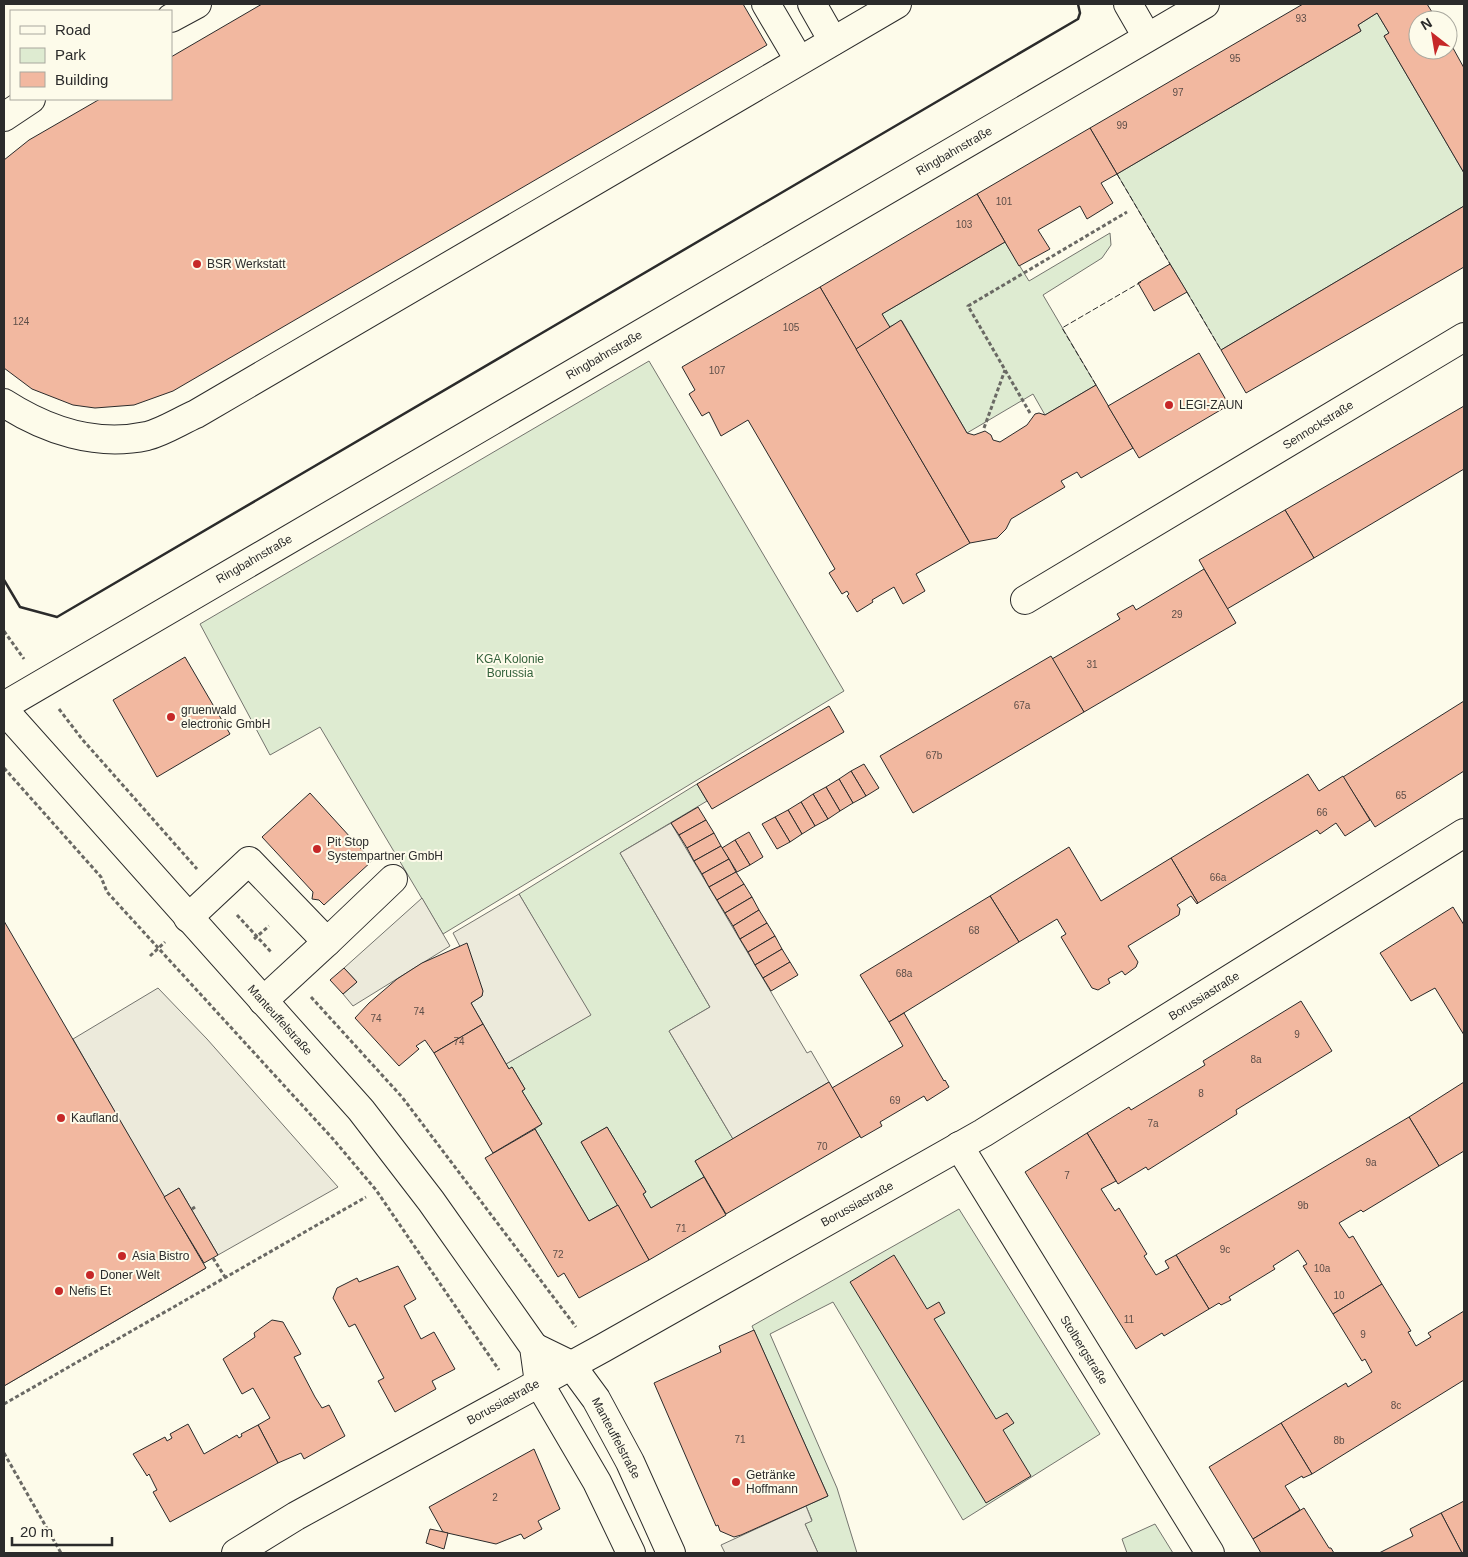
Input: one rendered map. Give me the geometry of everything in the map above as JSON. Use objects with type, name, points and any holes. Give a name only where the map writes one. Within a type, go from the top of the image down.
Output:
[{"type":"street","points":[[172,17],[197,4]]},
{"type":"street","points":[[766,4],[799,60]]},
{"type":"street","points":[[812,4],[833,41]]},
{"type":"street","points":[[4,403],[22,415],[72,435],[124,440],[148,436],[196,414],[897,4]]},
{"type":"street","points":[[1128,4],[1147,37]]},
{"type":"street","name":"Ringbahnstraße","points":[[4,706],[1147,37],[1195,6]]},
{"type":"street","points":[[4,117],[30,100]]},
{"type":"street","name":"Sennockstraße","points":[[1025,600],[1464,337]]},
{"type":"street","name":"Manteuffelstraße","points":[[4,710],[382,1136],[432,1201],[534,1347],[538,1383],[597,1482],[632,1553]]},
{"type":"street","name":"Borussiastraße","points":[[236,1553],[296,1516],[571,1365],[959,1146],[1464,833]]},
{"type":"street","points":[[188,918],[249,861],[327,942]]},
{"type":"street","points":[[263,1001],[393,879]]},
{"type":"street","name":"Stolbergstraße","points":[[959,1146],[1210,1553]]},
{"type":"street","name":"Manteuffelstraße","points":[[534,1347],[571,1365],[596,1399],[630,1462],[671,1553]]},
{"type":"path","points":[[1030,413],[968,306],[1127,212]]},
{"type":"path","points":[[984,428],[1005,370]]},
{"type":"path","points":[[82,739],[256,938],[402,1097],[578,1329]]},
{"type":"path","points":[[4,768],[101,877],[107,892],[333,1139],[376,1190],[497,1368]]},
{"type":"path","points":[[256,938],[270,926]]},
{"type":"path","points":[[150,956],[165,942]]},
{"type":"path","points":[[4,1404],[366,1196]]},
{"type":"path","points":[[213,1258],[224,1277]]},
{"type":"path","points":[[4,1453],[61,1553]]},
{"type":"green space","points":[[1377,13],[1389,33],[1384,36],[1464,173],[1464,206],[1221,350],[1117,174],[1361,31],[1358,25]]},
{"type":"green space","points":[[1110,233],[1111,245],[1102,258],[1043,295],[1096,385],[1045,415],[1033,394],[967,433],[902,321],[889,327],[882,314],[1005,242],[1029,281]]},
{"type":"green space","name":"KGA Kolonie Borussia","points":[[649,361],[844,691],[443,934],[320,727],[270,755],[200,624]]},
{"type":"green space","points":[[697,784],[707,801],[620,853],[710,1007],[669,1031],[733,1139],[695,1161],[704,1177],[651,1208],[643,1194],[646,1192],[607,1127],[581,1142],[618,1205],[589,1221],[535,1129],[542,1124],[522,1091],[525,1089],[512,1067],[509,1069],[506,1064],[590,1015],[519,894]]},
{"type":"green space","points":[[959,1209],[1100,1434],[963,1520],[833,1302],[770,1334],[837,1488],[857,1553],[818,1553],[805,1524],[812,1520],[806,1506],[828,1496],[752,1326]]},
{"type":"green space","points":[[1155,1524],[1173,1553],[1127,1553],[1122,1539]]},
{"type":"shaded area","points":[[671,823],[807,1053],[811,1051],[829,1082],[733,1139],[669,1031],[710,1007],[620,853]]},
{"type":"shaded area","points":[[519,894],[591,1015],[506,1064],[471,1003],[482,996],[482,989],[453,933]]},
{"type":"shaded area","points":[[422,898],[450,946],[353,1006],[343,994],[357,982],[344,968]]},
{"type":"shaded area","points":[[4,932],[163,1196],[73,1039],[158,988],[207,1039],[338,1187],[218,1255],[179,1188],[164,1197],[206,1268],[4,1386]]},
{"type":"shaded area","points":[[806,1506],[812,1521],[805,1524],[818,1553],[725,1553],[721,1545]]},
{"type":"building","name":"BSR Werkstatt","points":[[262,4],[743,4],[767,45],[173,391],[134,405],[95,408],[73,405],[32,389],[4,368],[4,160],[29,140],[98,100],[172,100],[172,56]]},
{"type":"building","points":[[1303,4],[1427,4],[1431,10],[1408,10],[1408,60],[1458,60],[1458,57],[1464,68],[1464,173],[1384,36],[1389,33],[1377,13],[1358,25],[1361,31],[1117,174],[1090,128]]},
{"type":"building","points":[[1090,128],[1117,174],[1101,183],[1113,203],[1087,219],[1080,206],[1038,230],[1050,249],[1019,266],[977,194]]},
{"type":"building","points":[[977,194],[1005,242],[882,314],[891,329],[856,349],[820,287]]},
{"type":"building","points":[[1464,206],[1464,267],[1246,393],[1221,350]]},
{"type":"building","points":[[1170,264],[1187,292],[1154,311],[1138,283]]},
{"type":"building","points":[[820,287],[970,543],[916,574],[925,591],[903,604],[894,587],[872,600],[873,602],[857,612],[847,596],[849,594],[847,591],[842,594],[829,573],[835,569],[748,420],[721,436],[709,412],[702,416],[689,394],[695,390],[682,367]]},
{"type":"building","points":[[901,320],[967,433],[974,435],[985,431],[991,435],[993,440],[1000,442],[1027,425],[1035,414],[1045,415],[1096,385],[1133,448],[1081,478],[1077,472],[1061,481],[1065,487],[1011,519],[1006,529],[997,538],[970,543],[856,349]]},
{"type":"building","name":"LEGI-ZAUN","points":[[1199,353],[1229,405],[1139,458],[1108,406]]},
{"type":"building","points":[[1464,406],[1464,469],[1314,558],[1285,510]]},
{"type":"building","points":[[1285,510],[1314,558],[1227,609],[1199,560]]},
{"type":"building","points":[[1204,569],[1236,623],[1084,712],[1052,659],[1120,619],[1117,614],[1133,605],[1136,610]]},
{"type":"building","points":[[1051,656],[1084,712],[913,813],[880,756]]},
{"type":"building","name":"gruenwald electronic GmbH","points":[[185,657],[230,734],[157,777],[113,700]]},
{"type":"building","points":[[1464,701],[1464,771],[1375,827],[1343,777]]},
{"type":"building","points":[[829,706],[844,732],[712,809],[697,784]]},
{"type":"building","points":[[864,764],[879,788],[866,796],[851,771]]},
{"type":"building","points":[[851,771],[866,796],[853,803],[839,779]]},
{"type":"building","points":[[1308,774],[1319,791],[1343,776],[1370,820],[1345,836],[1336,823],[1320,834],[1317,830],[1198,903],[1171,858]]},
{"type":"building","points":[[839,779],[853,803],[840,811],[826,787]]},
{"type":"building","points":[[826,787],[840,811],[828,819],[813,794]]},
{"type":"building","name":"Pit Stop Systempartner GmbH","points":[[310,793],[372,861],[324,905],[319,900],[312,899],[313,892],[262,837]]},
{"type":"building","points":[[813,794],[828,819],[815,826],[801,802]]},
{"type":"building","points":[[801,802],[815,826],[802,834],[788,810]]},
{"type":"building","points":[[698,807],[706,820],[679,835],[671,823]]},
{"type":"building","points":[[788,810],[802,834],[790,842],[775,817]]},
{"type":"building","points":[[775,817],[790,842],[777,849],[762,824]]},
{"type":"building","points":[[706,820],[714,833],[687,848],[679,835]]},
{"type":"building","points":[[749,832],[763,857],[750,865],[735,840]]},
{"type":"building","points":[[714,833],[721,846],[694,861],[687,848]]},
{"type":"building","points":[[735,840],[750,865],[737,872],[722,848]]},
{"type":"building","points":[[721,846],[729,859],[702,874],[694,861]]},
{"type":"building","points":[[1069,847],[1101,901],[1171,858],[1198,903],[1191,896],[1177,905],[1180,909],[1179,915],[1128,946],[1138,962],[1136,967],[1125,975],[1122,971],[1108,979],[1110,983],[1098,990],[1092,988],[1061,937],[1066,934],[1057,919],[1019,942],[990,896]]},
{"type":"building","points":[[729,859],[736,872],[709,887],[702,874]]},
{"type":"building","points":[[736,872],[744,884],[717,900],[709,887]]},
{"type":"building","points":[[744,884],[752,897],[725,913],[717,900]]},
{"type":"building","points":[[990,896],[1019,942],[889,1022],[860,975]]},
{"type":"building","points":[[752,897],[759,910],[733,926],[725,913]]},
{"type":"building","points":[[1453,907],[1464,925],[1464,1035],[1435,988],[1411,1001],[1380,953]]},
{"type":"building","points":[[759,910],[767,923],[740,939],[733,926]]},
{"type":"building","name":"Kaufland","points":[[4,921],[206,1268],[4,1386]]},
{"type":"building","points":[[767,923],[775,936],[748,952],[740,939]]},
{"type":"building","points":[[775,936],[782,949],[755,965],[748,952]]},
{"type":"building","points":[[467,943],[483,991],[482,996],[471,1003],[483,1024],[434,1053],[425,1040],[416,1046],[419,1049],[399,1066],[355,1018],[397,979],[422,963]]},
{"type":"building","points":[[782,949],[790,962],[763,978],[755,965]]},
{"type":"building","points":[[790,962],[798,975],[771,991],[763,978]]},
{"type":"building","points":[[344,968],[357,982],[343,994],[330,980]]},
{"type":"building","points":[[1301,1001],[1332,1051],[1236,1110],[1237,1114],[1148,1170],[1146,1167],[1118,1184],[1087,1133],[1129,1107],[1131,1110],[1205,1065],[1203,1061]]},
{"type":"building","points":[[904,1013],[949,1087],[927,1101],[924,1096],[880,1122],[882,1126],[861,1138],[832,1088],[903,1046],[889,1022]]},
{"type":"building","points":[[483,1024],[509,1069],[512,1067],[525,1089],[522,1091],[542,1124],[493,1153],[434,1053]]},
{"type":"building","points":[[829,1082],[860,1136],[726,1214],[695,1161]]},
{"type":"building","points":[[1464,1082],[1464,1151],[1439,1166],[1409,1117]]},
{"type":"building","points":[[1409,1117],[1439,1166],[1363,1212],[1361,1210],[1339,1223],[1349,1238],[1353,1236],[1382,1284],[1333,1314],[1303,1266],[1307,1264],[1298,1250],[1273,1266],[1275,1269],[1229,1297],[1231,1300],[1221,1305],[1219,1303],[1209,1309],[1176,1255]]},
{"type":"building","points":[[607,1127],[646,1192],[643,1194],[651,1208],[704,1177],[726,1215],[649,1260],[581,1142]]},
{"type":"building","points":[[535,1129],[589,1221],[618,1205],[649,1260],[579,1298],[564,1273],[558,1277],[485,1158]]},
{"type":"building","points":[[1087,1133],[1116,1181],[1101,1189],[1115,1211],[1119,1208],[1147,1254],[1144,1256],[1156,1275],[1169,1268],[1165,1261],[1176,1255],[1209,1309],[1164,1336],[1162,1333],[1136,1349],[1025,1172]]},
{"type":"building","points":[[179,1188],[218,1255],[204,1263],[164,1197]]},
{"type":"building","points":[[894,1255],[927,1309],[939,1302],[945,1313],[934,1319],[996,1419],[1007,1413],[1014,1423],[1003,1430],[1031,1476],[986,1503],[850,1282]]},
{"type":"building","points":[[398,1266],[416,1299],[404,1306],[421,1339],[434,1332],[455,1369],[432,1381],[436,1389],[395,1412],[378,1381],[384,1378],[355,1324],[349,1327],[333,1298],[337,1288],[357,1278],[359,1282]]},
{"type":"building","points":[[1382,1284],[1411,1331],[1408,1332],[1416,1346],[1431,1337],[1428,1333],[1464,1311],[1464,1380],[1312,1474],[1281,1423],[1346,1383],[1348,1387],[1372,1372],[1365,1359],[1362,1361],[1333,1314]]},
{"type":"building","points":[[272,1320],[283,1322],[301,1354],[294,1357],[315,1397],[322,1408],[329,1405],[345,1436],[304,1459],[301,1453],[278,1463],[258,1425],[270,1418],[253,1388],[242,1394],[223,1359],[255,1337],[254,1333]]},
{"type":"building","points":[[754,1330],[828,1496],[734,1537],[720,1531],[718,1525],[716,1526],[654,1383],[721,1352],[719,1346]]},
{"type":"building","points":[[1281,1423],[1312,1474],[1303,1478],[1302,1476],[1285,1486],[1300,1510],[1253,1539],[1209,1467]]},
{"type":"building","points":[[188,1424],[204,1454],[237,1435],[239,1438],[242,1436],[241,1434],[258,1425],[278,1463],[170,1522],[153,1492],[157,1490],[149,1474],[147,1476],[133,1454],[165,1437],[167,1441],[172,1438],[170,1434]]},
{"type":"building","points":[[534,1449],[560,1509],[538,1521],[542,1529],[524,1539],[521,1534],[496,1544],[443,1532],[429,1507]]},
{"type":"building","points":[[1464,1501],[1464,1553],[1462,1553],[1441,1513]]},
{"type":"building","points":[[1304,1508],[1334,1553],[1261,1553],[1253,1539]]},
{"type":"building","points":[[1441,1513],[1462,1553],[1379,1553],[1413,1536],[1410,1529]]},
{"type":"building","points":[[430,1529],[448,1533],[444,1549],[426,1543]]},
{"type":"fence","points":[[1117,174],[1169,265]]},
{"type":"fence","points":[[1096,385],[1062,328],[1141,282]]},
{"type":"fence","points":[[1187,292],[1221,350]]},
{"type":"wall","points":[[4,580],[20,607],[57,617],[1078,19],[1080,13],[1078,4]]},
{"type":"place","name":"BSR Werkstatt","points":[[197,264]]},
{"type":"place","name":"LEGI-ZAUN","points":[[1169,405]]},
{"type":"place","name":"gruenwald electronic GmbH","points":[[171,717]]},
{"type":"place","name":"Pit Stop Systempartner GmbH","points":[[317,849]]},
{"type":"place","name":"Kaufland","points":[[61,1118]]},
{"type":"place","name":"Asia Bistro","points":[[122,1256]]},
{"type":"place","name":"Doner Welt","points":[[90,1275]]},
{"type":"place","name":"Nefis Et","points":[[59,1291]]},
{"type":"place","name":"Getränke Hoffmann","points":[[736,1482]]}]
